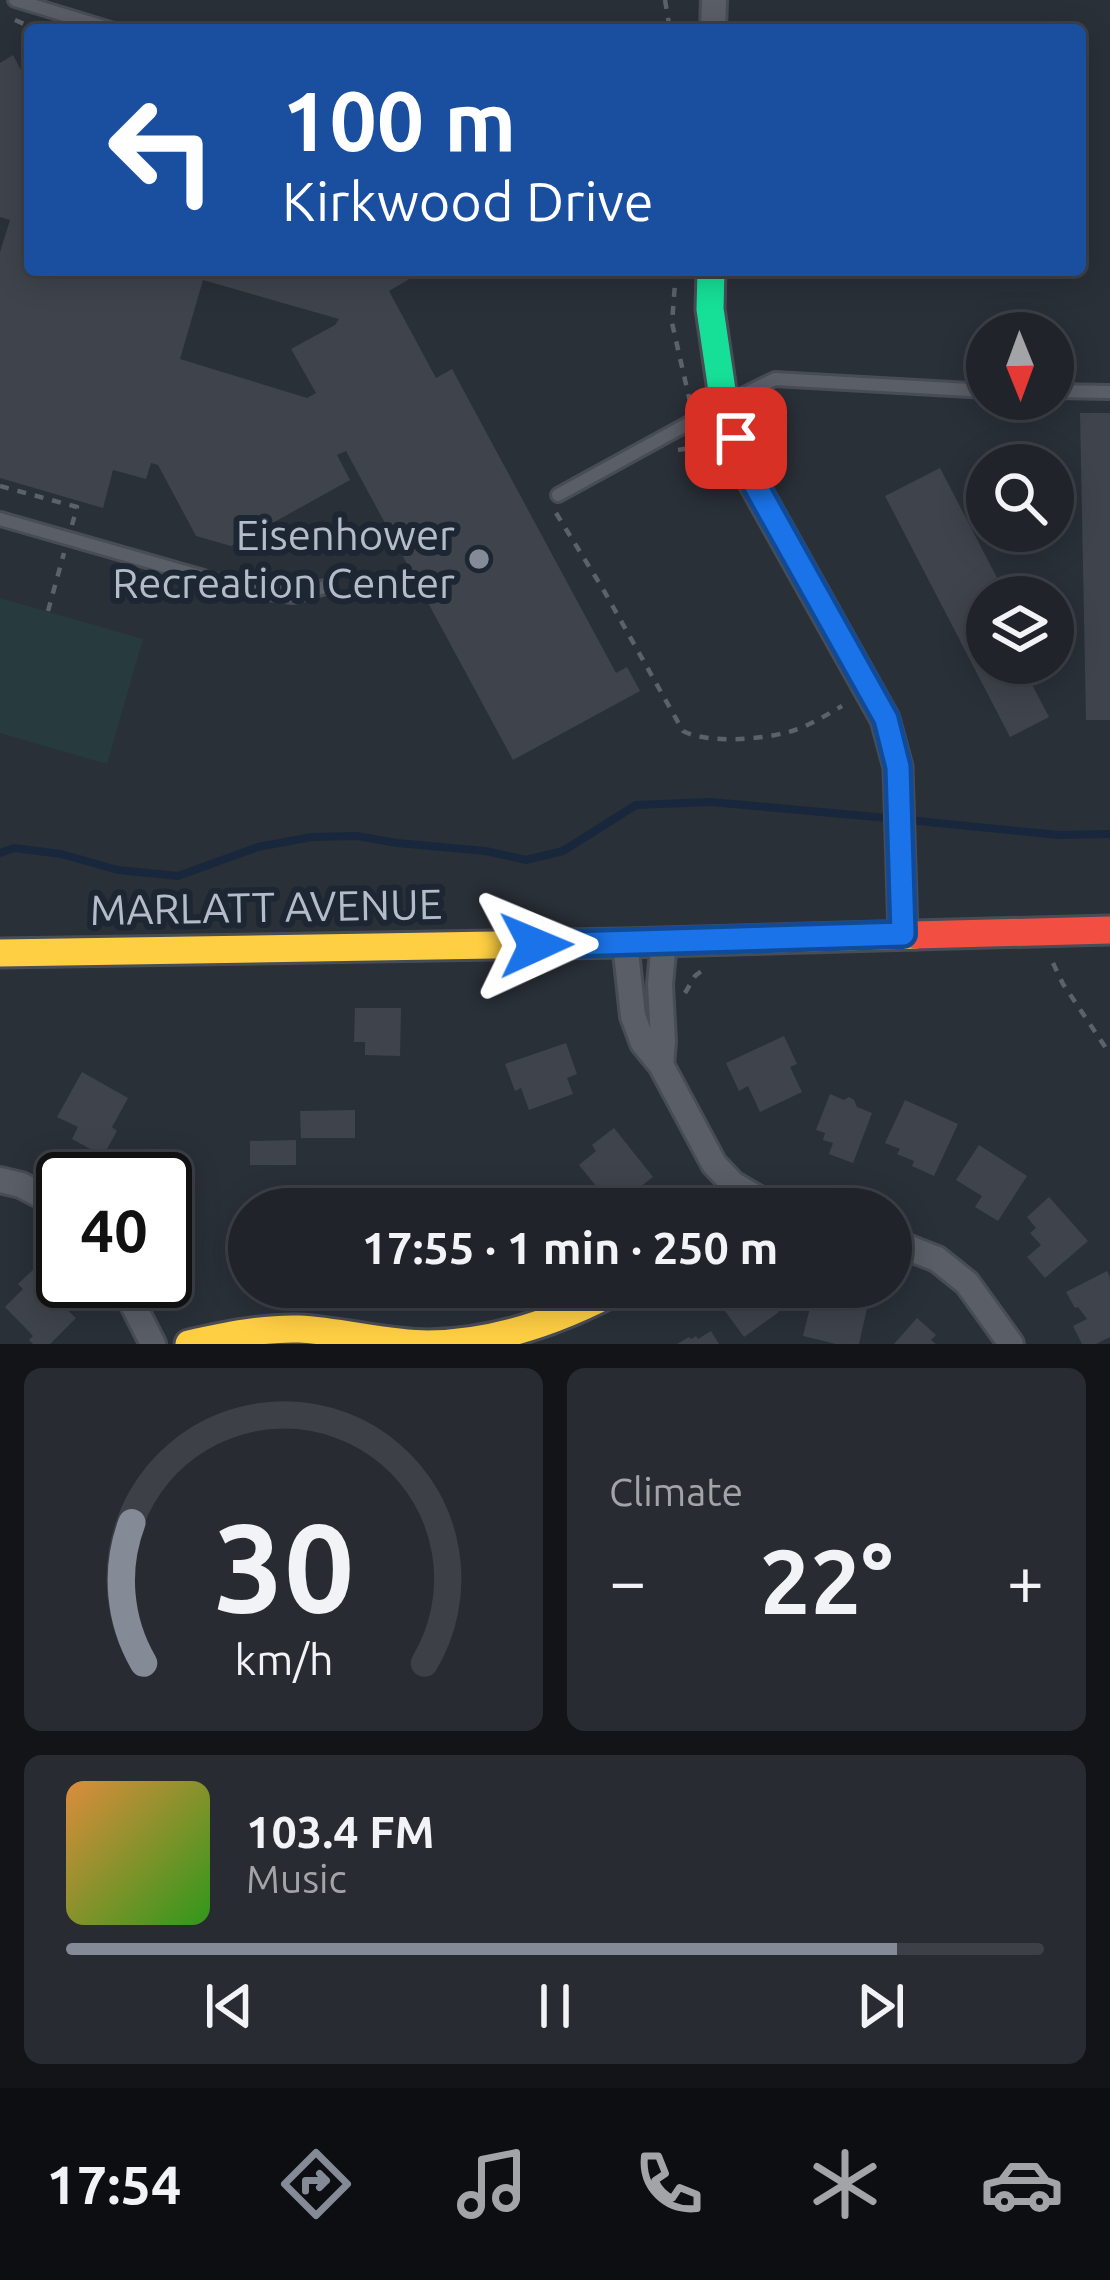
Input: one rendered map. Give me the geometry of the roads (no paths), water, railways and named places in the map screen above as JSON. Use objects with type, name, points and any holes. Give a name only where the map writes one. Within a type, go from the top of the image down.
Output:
[{"type":"street","points":[[711,276],[710,309],[724,404],[748,472],[886,719],[898,767],[903,934]]},
{"type":"street","name":"MARLATT AVENUE","points":[[0,952],[626,943],[1110,929]]},
{"type":"street","points":[[661,1066],[664,942]]},
{"type":"street","points":[[626,943],[633,1016],[644,1043],[714,1164],[741,1188]]},
{"type":"street","points":[[0,1180],[36,1193]]},
{"type":"street","points":[[731,1188],[734,1184]]},
{"type":"street","points":[[912,1249],[937,1259],[967,1283],[1010,1344]]},
{"type":"street","points":[[135,1308],[153,1344]]},
{"type":"street","points":[[189,1344],[283,1329],[378,1341],[468,1341],[521,1331],[585,1308]]},
{"type":"lane","points":[[15,0],[94,24]]},
{"type":"lane","points":[[561,502],[724,404],[775,379],[966,390]]},
{"type":"lane","points":[[1074,392],[1110,392]]},
{"type":"lane","points":[[0,519],[252,591],[293,596],[326,587]]},
{"type":"waterway","points":[[0,853],[14,848],[61,854],[118,870],[178,876],[258,847],[312,837],[357,836],[526,860],[563,851],[636,805],[711,802],[887,818]]},
{"type":"waterway","points":[[908,820],[1059,835],[1110,834]]},
{"type":"place","name":"Eisenhower Recreation Center","points":[[479,559]]}]
